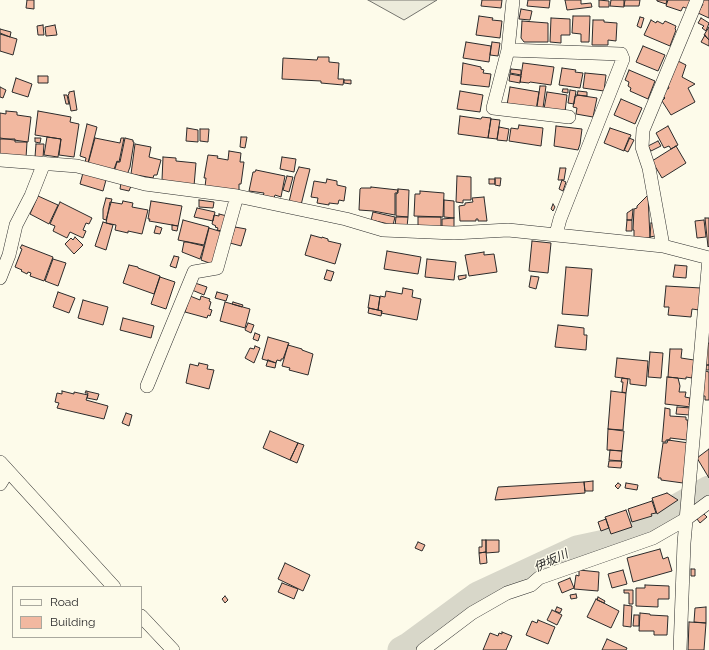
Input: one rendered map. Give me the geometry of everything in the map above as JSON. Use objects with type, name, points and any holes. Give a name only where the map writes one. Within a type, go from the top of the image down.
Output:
[{"type":"street","points":[[513,0],[508,50],[494,108],[569,117]]},
{"type":"street","points":[[663,246],[649,168],[642,147],[643,130],[697,0]]},
{"type":"street","points":[[508,50],[621,54],[623,59],[560,219],[556,234]]},
{"type":"street","points":[[0,160],[77,166],[145,184],[238,196],[346,219],[383,230],[454,233],[508,230],[556,234],[663,246],[709,258],[684,543],[680,650]]},
{"type":"street","points":[[0,278],[9,255],[16,225],[31,196],[44,163]]},
{"type":"street","points":[[147,386],[194,272],[217,268],[238,196]]},
{"type":"street","points":[[0,484],[4,466]]},
{"type":"street","points":[[4,466],[113,586]]},
{"type":"street","points":[[423,650],[472,613],[507,593],[531,585],[539,578],[653,538],[709,502]]},
{"type":"street","points":[[142,617],[173,650]]},
{"type":"shaded area","points":[[368,0],[437,0],[404,20]]},
{"type":"building","points":[[27,0],[34,0],[34,9],[26,8]]},
{"type":"building","points":[[482,0],[502,0],[501,8],[481,6]]},
{"type":"building","points":[[528,0],[550,0],[549,8],[527,6]]},
{"type":"building","points":[[565,0],[581,0],[581,4],[591,3],[592,7],[567,10]]},
{"type":"building","points":[[599,0],[609,1],[609,7],[599,7]]},
{"type":"building","points":[[611,0],[624,0],[624,7],[610,6]]},
{"type":"building","points":[[625,0],[640,0],[639,6],[624,6]]},
{"type":"building","points":[[657,0],[667,0],[666,4]]},
{"type":"building","points":[[668,0],[695,0],[691,10],[683,7],[681,11],[666,6]]},
{"type":"building","points":[[704,0],[709,0],[709,18],[698,13]]},
{"type":"building","points":[[521,9],[532,11],[530,20],[519,19]]},
{"type":"building","points":[[479,16],[502,21],[500,38],[476,35]]},
{"type":"building","points":[[573,16],[590,16],[589,42],[581,42],[581,34],[572,33]]},
{"type":"building","points":[[640,17],[644,18],[641,28],[637,26]]},
{"type":"building","points":[[551,18],[570,19],[570,35],[561,35],[561,43],[550,42]]},
{"type":"building","points":[[701,18],[709,23],[706,31],[702,28],[704,26],[698,23]]},
{"type":"building","points":[[593,20],[604,20],[604,22],[617,23],[616,41],[608,40],[608,45],[592,45]]},
{"type":"building","points":[[651,20],[656,23],[657,21],[663,24],[665,21],[676,26],[670,46],[644,35]]},
{"type":"building","points":[[522,21],[548,23],[548,42],[524,42],[521,38]]},
{"type":"building","points":[[43,25],[44,35],[38,35],[37,26]]},
{"type":"building","points":[[55,25],[57,35],[46,36],[45,27]]},
{"type":"building","points":[[709,27],[709,40],[704,35]]},
{"type":"building","points":[[0,29],[11,32],[10,37],[0,33]]},
{"type":"building","points":[[0,34],[17,39],[13,55],[0,51]]},
{"type":"building","points":[[705,35],[709,40],[709,46],[701,42]]},
{"type":"building","points":[[466,42],[491,46],[489,62],[463,58]]},
{"type":"building","points":[[492,42],[500,43],[498,56],[490,55]]},
{"type":"building","points":[[643,46],[665,55],[658,71],[636,62]]},
{"type":"building","points":[[318,57],[329,57],[329,62],[339,63],[338,79],[344,79],[343,85],[321,83],[321,81],[282,79],[283,58],[317,60]]},
{"type":"building","points":[[678,61],[686,65],[682,77],[695,84],[688,88],[695,102],[671,115],[662,101],[665,98],[663,96],[666,90],[669,88],[668,86]]},
{"type":"building","points":[[463,63],[481,67],[481,69],[484,70],[483,73],[491,74],[489,87],[461,84]]},
{"type":"building","points":[[523,63],[554,67],[551,85],[520,82]]},
{"type":"building","points":[[562,68],[576,70],[575,72],[583,73],[580,88],[559,85]]},
{"type":"building","points":[[511,69],[521,70],[521,75],[510,73]]},
{"type":"building","points":[[629,70],[655,81],[648,99],[630,91],[631,88],[628,86],[629,82],[625,80]]},
{"type":"building","points":[[585,73],[606,75],[604,91],[583,88]]},
{"type":"building","points":[[510,74],[521,76],[520,83],[509,81]]},
{"type":"building","points":[[38,76],[48,76],[48,83],[38,83]]},
{"type":"building","points":[[16,78],[32,84],[28,97],[12,92]]},
{"type":"building","points":[[344,80],[351,80],[351,84],[344,83]]},
{"type":"building","points":[[540,86],[546,86],[543,108],[537,107]]},
{"type":"building","points":[[0,87],[6,90],[3,98],[0,97]]},
{"type":"building","points":[[510,87],[539,92],[536,110],[507,105]]},
{"type":"building","points":[[563,89],[568,89],[568,93],[562,92]]},
{"type":"building","points":[[570,90],[576,91],[574,104],[568,103]]},
{"type":"building","points":[[74,91],[77,110],[71,111],[68,95],[69,92]]},
{"type":"building","points":[[460,91],[483,95],[480,112],[457,109]]},
{"type":"building","points":[[578,91],[587,92],[587,96],[577,95]]},
{"type":"building","points":[[547,92],[567,95],[565,112],[544,109]]},
{"type":"building","points":[[64,95],[67,95],[69,104],[66,104]]},
{"type":"building","points":[[575,96],[597,98],[593,117],[576,114],[577,108],[573,107]]},
{"type":"building","points":[[621,99],[642,108],[635,124],[614,115]]},
{"type":"building","points":[[6,111],[17,112],[17,115],[31,117],[28,142],[0,138],[0,113],[6,114]]},
{"type":"building","points":[[38,111],[71,117],[70,122],[79,124],[74,157],[59,155],[61,139],[35,135]]},
{"type":"building","points":[[460,116],[481,119],[482,117],[491,118],[488,138],[458,134]]},
{"type":"building","points":[[491,119],[500,120],[497,139],[488,138]]},
{"type":"building","points":[[87,124],[97,127],[88,163],[85,163],[86,158],[80,156]]},
{"type":"building","points":[[519,125],[543,128],[541,146],[509,141],[511,128],[518,129]]},
{"type":"building","points":[[556,126],[582,129],[578,150],[554,146]]},
{"type":"building","points":[[668,126],[678,145],[671,149],[669,146],[664,148],[656,133]]},
{"type":"building","points":[[499,127],[509,129],[507,141],[497,140]]},
{"type":"building","points":[[187,128],[198,130],[198,142],[186,141]]},
{"type":"building","points":[[610,128],[631,135],[624,151],[604,143]]},
{"type":"building","points":[[200,129],[209,129],[208,142],[200,141]]},
{"type":"building","points":[[47,137],[61,139],[58,157],[44,155]]},
{"type":"building","points":[[241,137],[247,137],[245,148],[240,147]]},
{"type":"building","points":[[35,138],[41,138],[40,143],[35,142]]},
{"type":"building","points":[[95,138],[120,143],[121,138],[124,138],[119,162],[117,161],[113,172],[88,164]]},
{"type":"building","points":[[125,138],[133,140],[134,142],[130,167],[127,175],[114,172],[117,162],[120,162]]},
{"type":"building","points":[[629,138],[634,140],[628,152],[624,150]]},
{"type":"building","points":[[0,139],[15,139],[15,142],[27,142],[26,158],[0,157]]},
{"type":"building","points":[[658,141],[661,146],[651,151],[648,146]]},
{"type":"building","points":[[36,144],[44,144],[43,158],[35,157]]},
{"type":"building","points":[[135,144],[151,147],[149,157],[161,160],[157,175],[154,175],[153,178],[131,174]]},
{"type":"building","points":[[676,146],[686,163],[662,178],[652,161]]},
{"type":"building","points":[[229,151],[241,153],[240,162],[244,162],[239,190],[205,187],[206,178],[204,178],[208,155],[218,156],[217,158],[228,160]]},
{"type":"building","points":[[163,157],[176,158],[176,161],[196,163],[194,186],[164,184],[164,180],[162,180]]},
{"type":"building","points":[[282,157],[296,159],[294,172],[280,169]]},
{"type":"building","points":[[299,167],[310,169],[301,205],[289,202],[295,176]]},
{"type":"building","points":[[560,168],[566,168],[564,180],[558,180]]},
{"type":"building","points":[[256,170],[285,176],[281,197],[275,195],[274,198],[263,196],[264,193],[249,191],[253,172]]},
{"type":"building","points":[[83,173],[106,180],[103,191],[80,184]]},
{"type":"building","points":[[287,176],[293,177],[289,192],[283,190]]},
{"type":"building","points":[[457,176],[471,177],[471,200],[463,200],[463,203],[456,202]]},
{"type":"building","points":[[495,178],[501,178],[500,186],[495,185]]},
{"type":"building","points":[[327,179],[337,181],[337,185],[346,187],[344,201],[339,200],[338,204],[329,203],[329,205],[317,203],[318,198],[311,197],[314,181],[326,183]]},
{"type":"building","points":[[489,179],[495,179],[495,184],[489,184]]},
{"type":"building","points":[[562,180],[566,182],[563,191],[559,189]]},
{"type":"building","points":[[121,183],[131,186],[129,191],[120,189]]},
{"type":"building","points":[[371,187],[398,190],[397,193],[395,193],[395,215],[359,210],[360,189]]},
{"type":"building","points":[[398,189],[409,190],[408,217],[396,216],[396,194],[398,193]]},
{"type":"building","points":[[420,191],[444,193],[443,217],[414,216],[415,194],[420,194]]},
{"type":"building","points":[[648,195],[650,238],[634,238],[634,209],[637,208],[637,206]]},
{"type":"building","points":[[38,196],[58,205],[49,224],[30,214]]},
{"type":"building","points":[[484,197],[487,221],[478,221],[478,219],[476,219],[476,221],[460,221],[459,206],[465,205],[465,203],[473,202],[472,198]]},
{"type":"building","points":[[106,198],[112,199],[106,220],[103,219],[103,209]]},
{"type":"building","points":[[199,200],[214,202],[213,208],[199,207]]},
{"type":"building","points":[[444,200],[454,201],[454,218],[444,217]]},
{"type":"building","points":[[123,201],[133,203],[132,207],[148,210],[142,234],[115,230],[116,225],[106,223],[110,202],[122,204]]},
{"type":"building","points":[[151,201],[182,206],[178,226],[149,221]]},
{"type":"building","points":[[60,202],[92,218],[89,224],[86,223],[83,230],[86,231],[83,238],[70,232],[67,238],[53,231],[55,226],[50,224]]},
{"type":"building","points":[[553,204],[555,207],[553,211],[551,209]]},
{"type":"building","points":[[197,208],[215,212],[213,221],[194,217]]},
{"type":"building","points":[[633,209],[632,220],[627,220],[627,213]]},
{"type":"building","points":[[373,212],[395,217],[393,225],[371,220]]},
{"type":"building","points":[[219,214],[227,216],[222,231],[217,230],[218,228],[212,224],[214,215],[219,216]]},
{"type":"building","points":[[396,217],[408,217],[407,227],[395,226]]},
{"type":"building","points":[[418,217],[441,217],[441,227],[418,227]]},
{"type":"building","points":[[454,218],[454,227],[442,227],[442,219]]},
{"type":"building","points":[[705,218],[709,218],[708,247]]},
{"type":"building","points":[[183,220],[209,227],[204,245],[178,240]]},
{"type":"building","points":[[627,220],[632,220],[632,231],[626,231]]},
{"type":"building","points":[[704,220],[706,237],[697,238],[695,221]]},
{"type":"building","points":[[103,222],[113,225],[106,250],[95,246]]},
{"type":"building","points":[[651,223],[653,223],[655,236],[650,237]]},
{"type":"building","points":[[172,225],[178,226],[177,231],[172,230]]},
{"type":"building","points":[[156,226],[162,228],[160,234],[154,233]]},
{"type":"building","points":[[235,227],[246,229],[241,246],[230,243]]},
{"type":"building","points":[[209,228],[222,232],[212,264],[201,260]]},
{"type":"building","points":[[311,235],[322,237],[328,239],[328,241],[341,244],[335,264],[305,255]]},
{"type":"building","points":[[75,237],[83,245],[74,254],[65,244],[71,238],[73,240]]},
{"type":"building","points":[[532,241],[551,243],[548,273],[529,271]]},
{"type":"building","points":[[184,242],[204,246],[200,259],[182,252]]},
{"type":"building","points":[[22,245],[53,257],[44,281],[30,276],[31,273],[28,272],[27,274],[15,267],[22,249],[20,248]]},
{"type":"building","points":[[387,251],[421,257],[418,274],[384,269]]},
{"type":"building","points":[[484,252],[484,255],[494,254],[497,272],[469,276],[465,255]]},
{"type":"building","points":[[174,256],[179,257],[176,268],[170,266]]},
{"type":"building","points":[[53,259],[66,263],[58,286],[45,281]]},
{"type":"building","points":[[427,259],[456,262],[454,280],[425,277]]},
{"type":"building","points":[[129,265],[160,276],[154,294],[123,283]]},
{"type":"building","points":[[675,265],[687,266],[686,278],[673,277]]},
{"type":"building","points":[[566,267],[592,269],[588,316],[562,314]]},
{"type":"building","points":[[327,270],[334,272],[331,281],[324,279]]},
{"type":"building","points":[[466,275],[466,278],[459,280],[458,276]]},
{"type":"building","points":[[531,276],[539,277],[536,289],[529,287]]},
{"type":"building","points":[[160,277],[175,282],[166,309],[151,304]]},
{"type":"building","points":[[195,283],[207,287],[204,295],[192,290]]},
{"type":"building","points":[[666,286],[701,288],[699,310],[692,309],[691,317],[668,315],[669,307],[664,307]]},
{"type":"building","points":[[403,288],[413,290],[412,297],[421,299],[417,320],[381,313],[382,311],[378,310],[380,296],[385,297],[386,291],[402,294]]},
{"type":"building","points":[[58,292],[75,298],[69,313],[53,307]]},
{"type":"building","points":[[217,292],[228,295],[226,301],[215,298]]},
{"type":"building","points":[[370,295],[380,297],[378,310],[368,308]]},
{"type":"building","points":[[190,296],[200,300],[201,296],[210,299],[209,301],[211,302],[209,309],[212,310],[210,316],[208,315],[207,318],[185,312]]},
{"type":"building","points":[[83,300],[108,307],[103,325],[78,318]]},
{"type":"building","points":[[225,302],[250,309],[245,328],[220,321]]},
{"type":"building","points":[[233,302],[243,305],[242,307],[232,304]]},
{"type":"building","points":[[369,308],[382,311],[381,316],[368,313]]},
{"type":"building","points":[[123,318],[154,326],[151,338],[120,330]]},
{"type":"building","points":[[248,323],[254,325],[251,333],[245,330]]},
{"type":"building","points":[[558,325],[584,328],[584,335],[587,335],[586,350],[555,347]]},
{"type":"building","points":[[255,333],[260,335],[258,341],[253,339]]},
{"type":"building","points":[[268,337],[289,343],[281,361],[277,360],[276,363],[262,359]]},
{"type":"building","points":[[707,343],[709,343],[709,365],[706,365]]},
{"type":"building","points":[[288,345],[313,354],[308,375],[289,370],[290,368],[282,366]]},
{"type":"building","points":[[255,346],[260,348],[254,363],[245,358],[250,348],[254,349]]},
{"type":"building","points":[[670,349],[682,349],[681,358],[694,360],[692,378],[686,377],[686,379],[668,377]]},
{"type":"building","points":[[650,352],[663,353],[661,378],[648,377]]},
{"type":"building","points":[[617,358],[648,361],[646,386],[630,384],[630,379],[615,377]]},
{"type":"building","points":[[268,360],[276,363],[275,368],[266,366]]},
{"type":"building","points":[[199,363],[208,365],[207,369],[214,370],[209,389],[186,383],[190,364],[198,366]]},
{"type":"building","points":[[706,365],[709,365],[709,370],[706,370]]},
{"type":"building","points":[[705,371],[709,372],[709,400],[705,400],[705,396],[703,396]]},
{"type":"building","points":[[667,377],[678,378],[680,386],[679,392],[686,392],[685,397],[690,398],[689,405],[691,405],[691,407],[665,404]]},
{"type":"building","points":[[622,378],[628,379],[626,393],[622,392]]},
{"type":"building","points":[[62,391],[88,395],[86,400],[108,406],[104,419],[57,408],[59,403],[55,402],[57,393],[62,394]]},
{"type":"building","points":[[86,391],[99,394],[97,400],[87,398],[88,393],[85,393]]},
{"type":"building","points":[[611,391],[626,393],[623,430],[608,429]]},
{"type":"building","points":[[677,407],[691,408],[690,415],[676,414]]},
{"type":"building","points":[[665,408],[670,409],[670,416],[686,417],[686,420],[688,420],[687,440],[670,438],[670,440],[666,440],[666,442],[662,442]]},
{"type":"building","points":[[126,413],[132,415],[129,426],[122,423]]},
{"type":"building","points":[[608,429],[624,431],[622,451],[607,450]]},
{"type":"building","points":[[270,431],[298,443],[290,460],[263,448]]},
{"type":"building","points":[[668,440],[689,443],[683,483],[661,480],[661,478],[658,478],[663,443],[667,443]]},
{"type":"building","points":[[298,443],[304,445],[297,463],[290,460]]},
{"type":"building","points":[[709,449],[709,478],[697,458]]},
{"type":"building","points":[[610,450],[622,451],[621,461],[609,460]]},
{"type":"building","points":[[609,461],[622,461],[621,468],[608,467]]},
{"type":"building","points":[[593,481],[593,491],[585,491],[584,482]]},
{"type":"building","points":[[584,482],[585,493],[495,500],[498,487]]},
{"type":"building","points":[[618,483],[621,485],[618,489],[615,486]]},
{"type":"building","points":[[626,483],[638,485],[637,490],[625,488]]},
{"type":"building","points":[[667,493],[678,500],[657,514],[652,498]]},
{"type":"building","points":[[652,501],[656,513],[651,514],[652,516],[632,522],[628,509]]},
{"type":"building","points":[[626,510],[632,527],[611,534],[605,517]]},
{"type":"building","points":[[703,513],[707,517],[700,523],[697,519]]},
{"type":"building","points":[[606,519],[609,528],[601,531],[598,522]]},
{"type":"building","points":[[482,540],[486,540],[486,552],[479,553],[479,547],[482,547]]},
{"type":"building","points":[[486,540],[499,540],[499,552],[486,553]]},
{"type":"building","points":[[418,542],[425,545],[422,551],[415,548]]},
{"type":"building","points":[[660,549],[663,559],[668,557],[672,571],[633,582],[627,558]]},
{"type":"building","points":[[486,552],[487,563],[480,564],[479,553]]},
{"type":"building","points":[[285,563],[310,575],[303,591],[278,579]]},
{"type":"building","points":[[691,569],[695,569],[695,576],[691,576]]},
{"type":"building","points":[[579,570],[599,572],[598,591],[574,589],[576,575],[579,576]]},
{"type":"building","points":[[623,570],[627,584],[612,588],[608,574]]},
{"type":"building","points":[[570,578],[574,588],[562,593],[558,583]]},
{"type":"building","points":[[282,583],[298,589],[294,599],[278,592]]},
{"type":"building","points":[[645,585],[669,586],[669,599],[658,599],[658,607],[636,606],[636,588],[645,588]]},
{"type":"building","points":[[624,590],[633,590],[633,604],[629,604],[629,593],[624,593]]},
{"type":"building","points":[[576,594],[577,598],[571,599],[570,595]]},
{"type":"building","points":[[225,596],[228,600],[225,603],[222,599]]},
{"type":"building","points":[[598,597],[605,601],[604,603],[597,600]]},
{"type":"building","points":[[596,599],[619,611],[611,628],[587,617]]},
{"type":"building","points":[[624,605],[632,606],[631,627],[623,626]]},
{"type":"building","points":[[557,607],[562,609],[560,613],[555,611]]},
{"type":"building","points":[[706,607],[706,623],[694,622],[695,608]]},
{"type":"building","points":[[552,610],[562,615],[557,625],[547,620]]},
{"type":"building","points":[[640,613],[668,616],[667,635],[654,635],[654,631],[639,631]]},
{"type":"building","points":[[634,615],[639,615],[639,626],[633,626]]},
{"type":"building","points":[[538,620],[555,627],[548,644],[526,635],[532,621],[537,623]]},
{"type":"building","points":[[689,622],[706,623],[704,650],[688,650]]},
{"type":"building","points":[[502,632],[512,636],[506,650],[483,650],[490,633],[498,636],[499,633],[502,634]]},
{"type":"building","points":[[607,639],[627,648],[626,650],[602,650]]},
{"type":"waterway","name":"伊坂川","points":[[401,650],[478,595],[577,549],[619,540],[709,489]]}]
